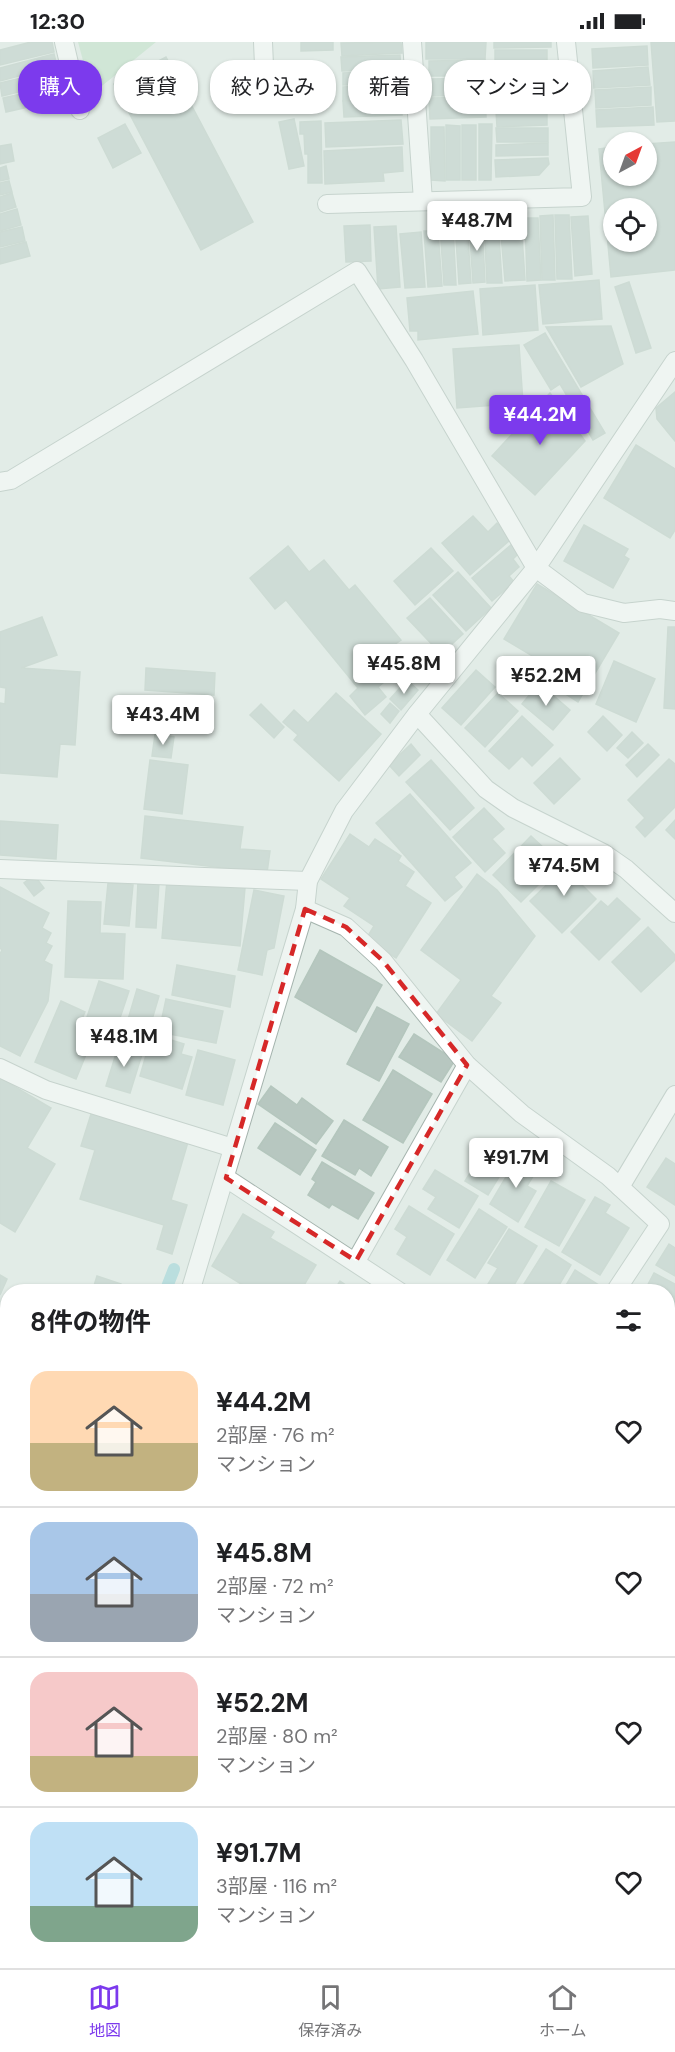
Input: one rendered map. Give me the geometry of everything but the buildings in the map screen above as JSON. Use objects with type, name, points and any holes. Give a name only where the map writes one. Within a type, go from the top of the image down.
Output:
[{"type":"street","points":[[64,42],[68,60]]},
{"type":"street","points":[[263,42],[264,60]]},
{"type":"street","points":[[412,42],[423,201]]},
{"type":"street","points":[[327,204],[582,197],[566,42]]},
{"type":"street","points":[[0,482],[11,480],[357,271],[414,360],[536,568],[583,603],[624,613],[660,609],[675,611]]},
{"type":"street","points":[[193,1284],[305,909],[308,881],[344,811],[417,714],[536,568],[675,361]]},
{"type":"street","points":[[417,714],[486,789],[513,808],[603,853],[626,869],[675,914]]},
{"type":"street","points":[[0,868],[308,881]]},
{"type":"street","points":[[305,909],[346,927],[383,961],[467,1065],[522,1114],[620,1187],[660,1224],[620,1284]]},
{"type":"street","points":[[356,1262],[467,1065]]},
{"type":"street","points":[[0,1068],[46,1090],[234,1148]]},
{"type":"street","points":[[620,1187],[675,1095]]},
{"type":"street","points":[[226,1178],[388,1284]]},
{"type":"highlighted area","points":[[305,909],[346,927],[383,961],[467,1065],[356,1261],[226,1178]]},
{"type":"green space","points":[[78,42],[156,42],[134,60],[114,60],[114,76],[102,86],[102,60],[83,60]]},
{"type":"waterway","points":[[168,1284],[174,1269]]}]
